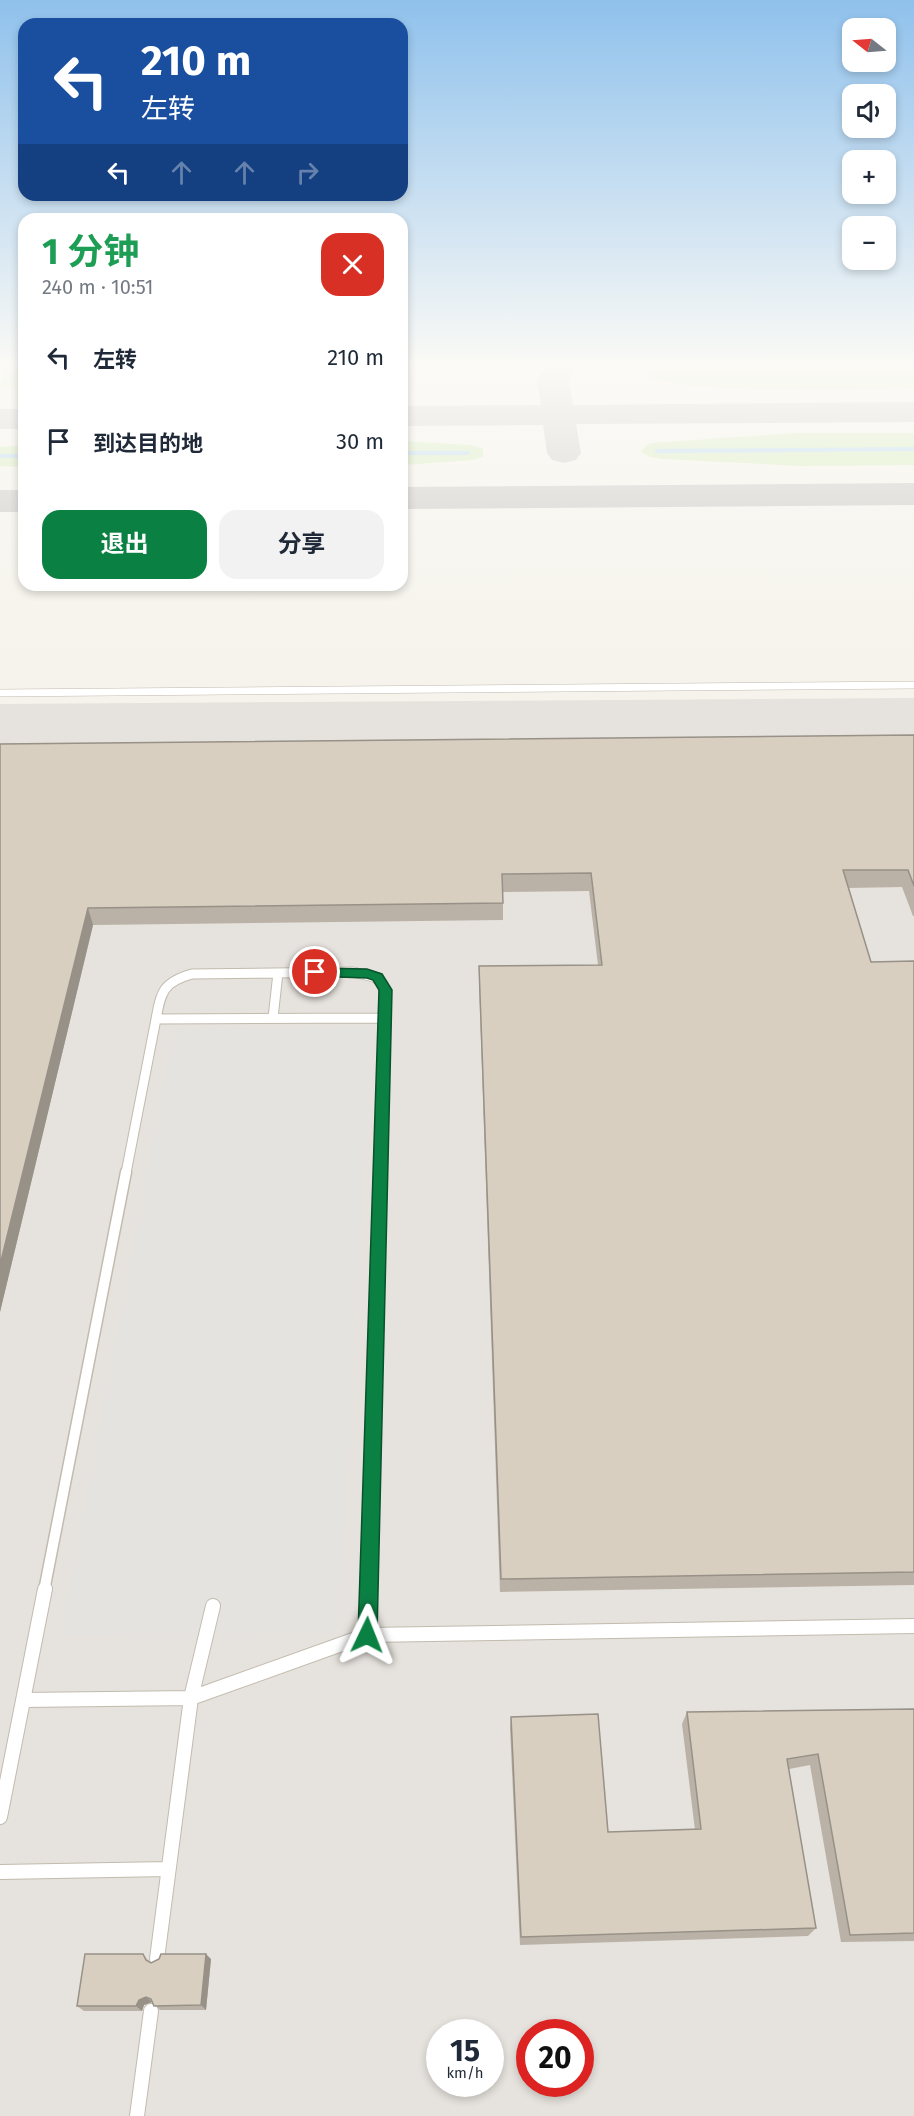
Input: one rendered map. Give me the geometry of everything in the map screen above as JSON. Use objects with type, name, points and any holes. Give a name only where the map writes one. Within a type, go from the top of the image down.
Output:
[{"type":"lane","points":[[0,693],[914,685]]},
{"type":"lane","points":[[0,1817],[162,990],[167,982],[177,977],[192,974],[353,972],[378,977],[386,990],[367,1635]]},
{"type":"lane","points":[[273,1018],[278,973]]},
{"type":"lane","points":[[156,1019],[386,1018]]},
{"type":"lane","points":[[156,1959],[191,1698],[213,1606]]},
{"type":"lane","points":[[23,1700],[191,1698],[367,1635],[914,1626]]},
{"type":"lane","points":[[0,1872],[168,1869]]},
{"type":"lane","points":[[137,2116],[151,2011]]},
{"type":"shaded area","points":[[914,698],[914,2116],[0,2116],[0,704]]},
{"type":"shaded area","points":[[370,1028],[338,1633],[62,1635],[175,1029]]},
{"type":"building","points":[[914,735],[914,886],[908,870],[843,870],[871,962],[914,961],[914,1572],[501,1579],[479,966],[602,965],[591,873],[502,874],[503,903],[88,908],[0,1265],[0,744]]},
{"type":"building","points":[[914,1709],[914,1933],[850,1935],[818,1754],[787,1759],[816,1928],[521,1937],[511,1717],[598,1714],[608,1832],[701,1829],[687,1712]]},
{"type":"building","points":[[85,1954],[143,1954],[151,1963],[159,1959],[161,1954],[206,1954],[201,2005],[154,2006],[151,1999],[146,1997],[139,2000],[136,2006],[77,2006]]},
{"type":"taxiway","points":[[408,498],[914,494]]},
{"type":"taxiway","points":[[0,501],[18,501]]},
{"type":"route","points":[[315,972],[367,974],[378,977],[386,990],[367,1635]]}]
